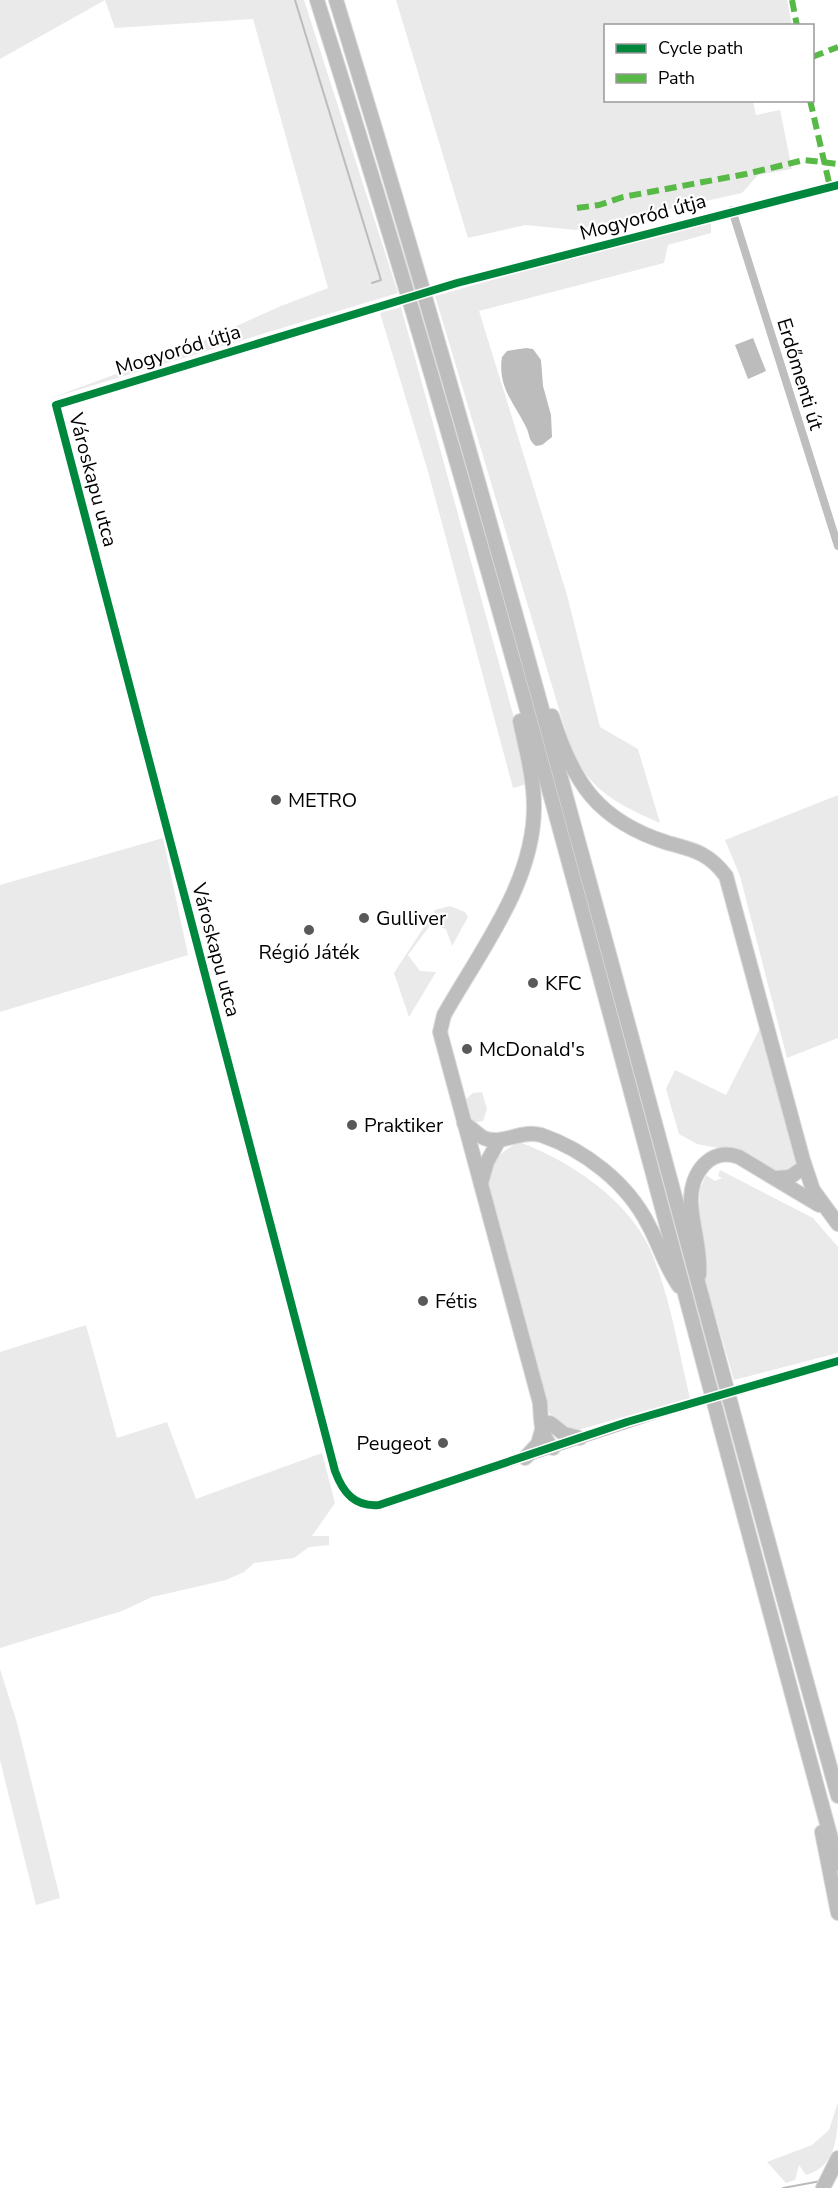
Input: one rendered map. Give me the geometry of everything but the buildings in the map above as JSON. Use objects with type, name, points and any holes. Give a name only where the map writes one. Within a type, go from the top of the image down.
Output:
[{"type":"highway","points":[[317,0],[423,342],[508,642],[838,1864]]},
{"type":"highway","points":[[336,0],[405,224],[525,648],[838,1796]]},
{"type":"highway","points":[[508,642],[511,677],[529,761],[534,800],[528,854],[518,885],[444,1015],[440,1028],[546,1426],[555,1440],[554,1448]]},
{"type":"highway","points":[[525,648],[540,675],[564,753],[588,795],[614,816],[642,833],[707,855],[726,876],[801,1165],[804,1195]]},
{"type":"highway","points":[[464,1123],[483,1138],[494,1142]]},
{"type":"highway","points":[[471,1150],[529,1133],[541,1135],[576,1152],[617,1181],[640,1210],[654,1235],[667,1270],[684,1293]]},
{"type":"highway","points":[[481,1185],[494,1142]]},
{"type":"highway","points":[[698,1287],[700,1258],[691,1201],[695,1180],[708,1159],[729,1153],[777,1178],[825,1209]]},
{"type":"highway","points":[[777,1178],[790,1177],[801,1165]]},
{"type":"highway","points":[[801,1165],[813,1190],[838,1224]]},
{"type":"highway","points":[[546,1426],[580,1438]]},
{"type":"highway","points":[[525,1458],[538,1444],[546,1426]]},
{"type":"highway","points":[[811,1765],[825,1854],[838,1913]]},
{"type":"highway","points":[[823,2188],[838,2158]]},
{"type":"street","name":"Mogyoród útja","points":[[56,405],[457,283],[732,210],[838,185]]},
{"type":"street","name":"Erdőmenti út","points":[[732,210],[838,546]]},
{"type":"street","name":"Városkapu utca","points":[[56,405],[335,1471],[345,1493],[352,1500],[363,1504],[379,1505],[525,1458]]},
{"type":"street","points":[[525,1458],[580,1438],[838,1361]]},
{"type":"shaded area","points":[[0,0],[105,0],[0,59]]},
{"type":"shaded area","points":[[105,0],[304,0],[398,293],[48,399],[187,348],[281,306],[328,288],[253,19],[115,28]]},
{"type":"shaded area","points":[[396,0],[787,0],[792,24],[604,24],[604,102],[753,102],[756,115],[780,110],[792,169],[758,175],[742,193],[575,230],[525,225],[468,238]]},
{"type":"shaded area","points":[[711,219],[711,233],[668,245],[664,263],[479,311],[567,595],[600,727],[638,749],[660,823],[631,810],[607,795],[587,776],[571,749],[435,296]]},
{"type":"shaded area","points":[[401,307],[516,725],[527,784],[513,788],[429,475],[380,313]]},
{"type":"shaded area","points":[[753,338],[766,371],[748,379],[735,345]]},
{"type":"shaded area","points":[[533,349],[541,360],[543,386],[551,415],[552,437],[542,445],[536,446],[531,441],[527,429],[508,396],[502,378],[502,357],[507,351]]},
{"type":"shaded area","points":[[838,795],[838,1038],[787,1058],[740,876],[725,840]]},
{"type":"shaded area","points":[[163,838],[188,955],[0,1012],[0,885]]},
{"type":"shaded area","points":[[450,906],[465,912],[468,917],[452,946],[446,929],[431,924],[408,955],[420,971],[436,972],[409,1017],[394,973],[435,910]]},
{"type":"shaded area","points":[[760,1028],[796,1162],[791,1172],[778,1175],[739,1152],[697,1144],[679,1134],[666,1089],[675,1070],[726,1095]]},
{"type":"shaded area","points":[[482,1092],[487,1109],[483,1121],[473,1123],[466,1099],[473,1093]]},
{"type":"shaded area","points":[[519,1142],[557,1159],[594,1183],[626,1212],[639,1229],[649,1247],[663,1284],[690,1398],[578,1430],[569,1431],[557,1424],[549,1412],[486,1188],[492,1165],[500,1155]]},
{"type":"shaded area","points":[[720,1170],[813,1218],[838,1247],[838,1353],[734,1380],[704,1277],[704,1243],[699,1212],[700,1189],[706,1175],[715,1181],[722,1178],[718,1176]]},
{"type":"shaded area","points":[[86,1325],[117,1438],[167,1422],[196,1499],[322,1453],[335,1503],[312,1536],[329,1536],[329,1545],[309,1547],[294,1558],[254,1563],[244,1572],[226,1580],[152,1597],[122,1611],[0,1648],[0,1352]]},
{"type":"shaded area","points":[[0,1669],[17,1723],[60,1898],[36,1905],[0,1760]]},
{"type":"shaded area","points":[[838,2102],[838,2125],[830,2156],[817,2171],[806,2175],[799,2165],[795,2180],[786,2183],[767,2162],[812,2145],[829,2130]]},
{"type":"waterway","points":[[295,0],[381,280],[372,283]]},
{"type":"waterway","points":[[783,2188],[821,2181]]},
{"type":"marked path","points":[[792,0],[797,24]]},
{"type":"marked path","points":[[814,56],[838,47]]},
{"type":"marked path","points":[[810,102],[830,187]]},
{"type":"marked path","points":[[577,208],[804,160],[838,164]]},
{"type":"cycle path","points":[[838,185],[457,283],[56,405],[335,1471],[346,1492],[363,1504],[379,1505],[627,1422],[838,1361]]},
{"type":"place","name":"METRO","points":[[276,800]]},
{"type":"place","name":"Gulliver","points":[[364,918]]},
{"type":"place","name":"Régió Játék","points":[[309,930]]},
{"type":"place","name":"KFC","points":[[533,983]]},
{"type":"place","name":"McDonald's","points":[[467,1049]]},
{"type":"place","name":"Praktiker","points":[[352,1125]]},
{"type":"place","name":"Fétis","points":[[423,1301]]},
{"type":"place","name":"Peugeot","points":[[443,1443]]}]
